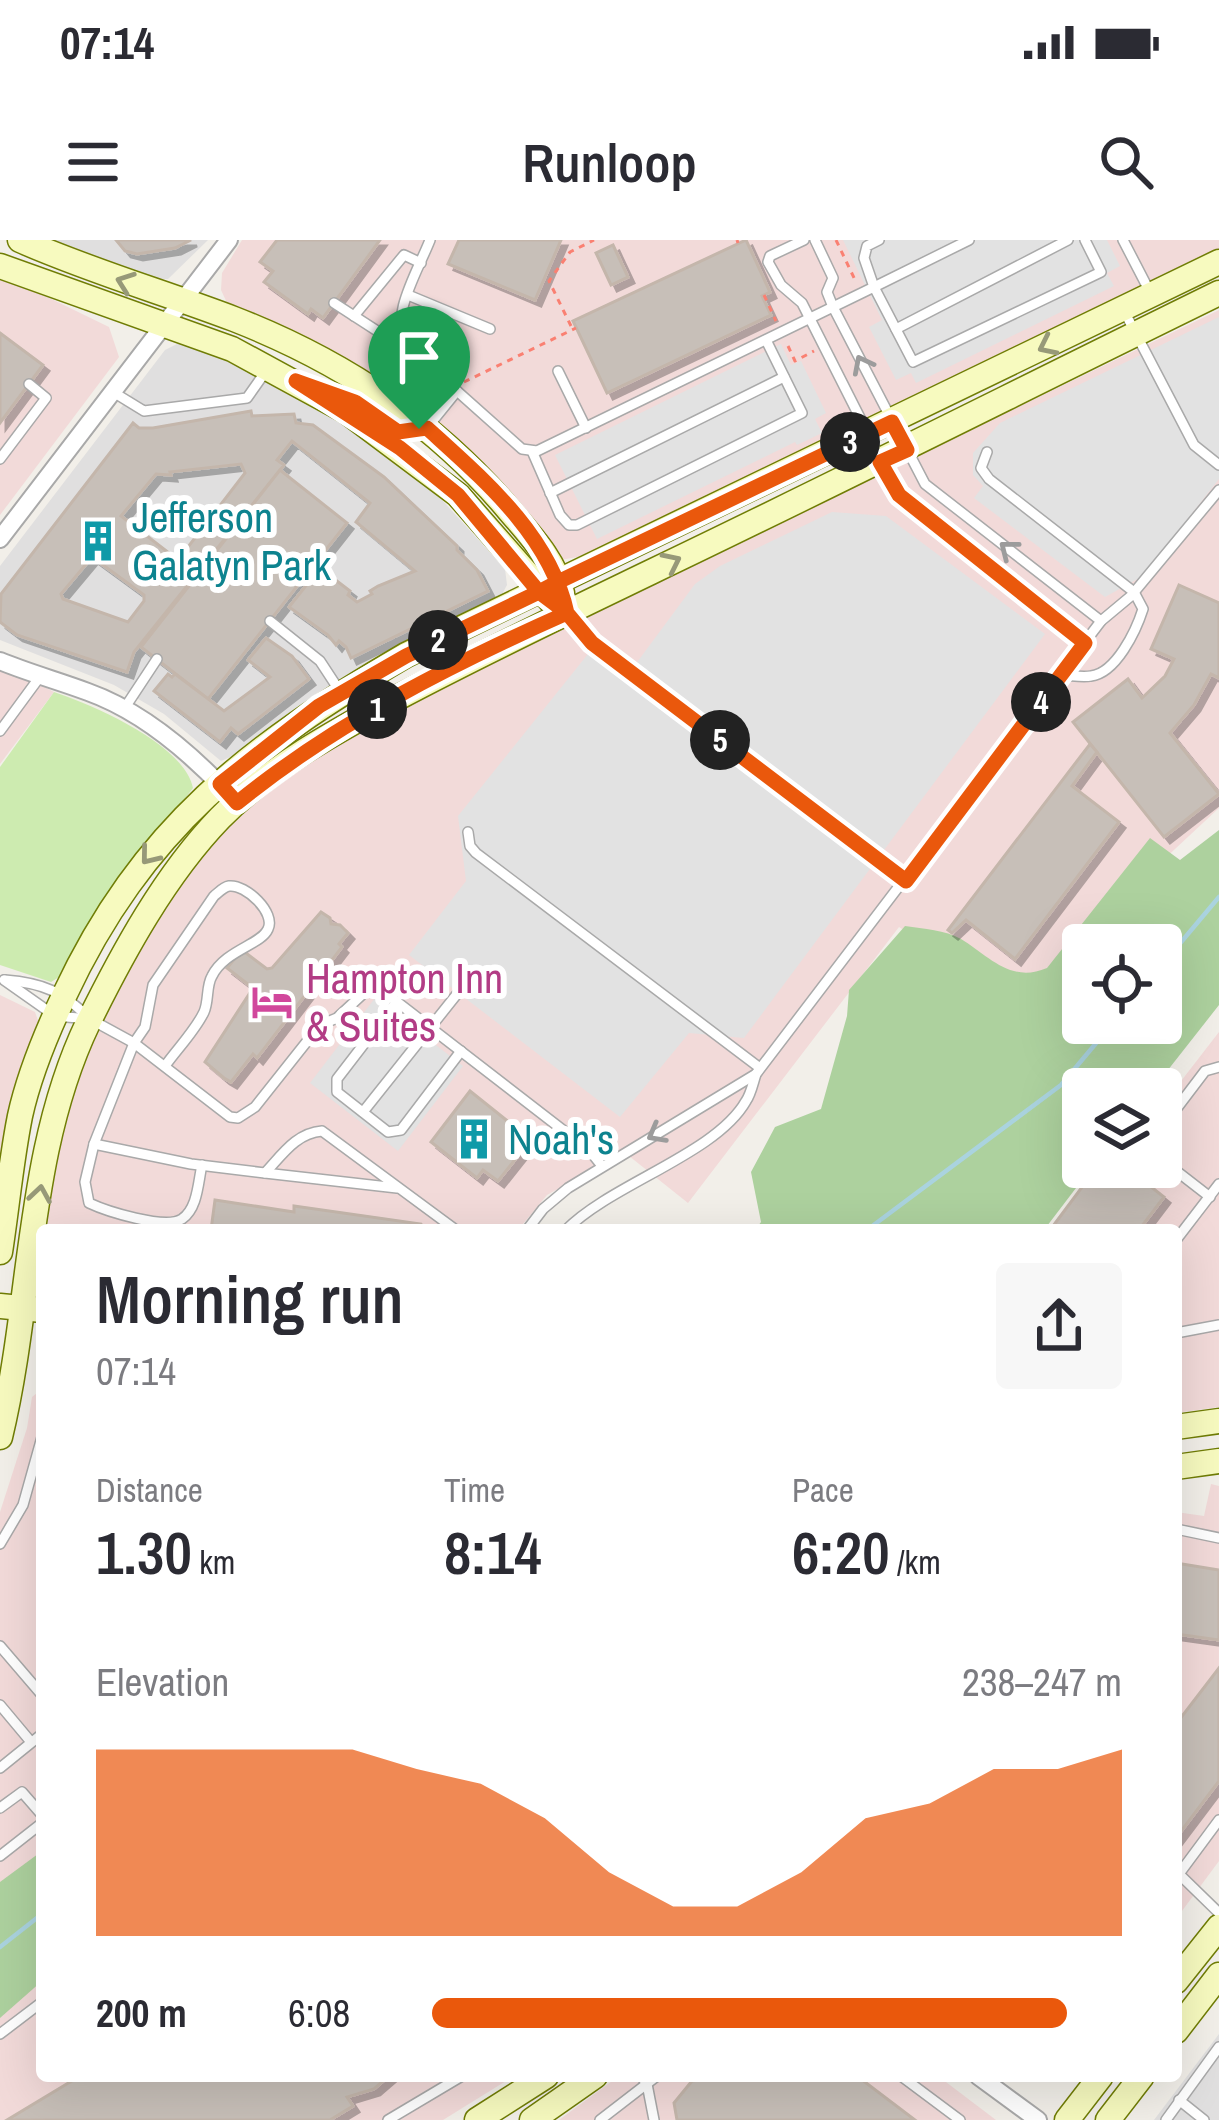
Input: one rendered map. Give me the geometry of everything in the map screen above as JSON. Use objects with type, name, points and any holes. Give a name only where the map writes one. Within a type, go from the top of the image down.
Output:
[{"type":"street","points":[[20,240],[232,319],[311,354],[427,428],[494,492],[539,546],[549,586]]},
{"type":"street","points":[[0,538],[229,240]]},
{"type":"street","points":[[0,1437],[8,1337],[21,1308],[57,1101],[90,1019],[141,925],[228,793],[319,706],[406,656],[1219,262]]},
{"type":"street","points":[[0,266],[268,366],[296,381],[400,448],[458,495],[549,586],[567,613]]},
{"type":"street","points":[[0,1252],[21,1113],[60,1005],[113,901],[173,827],[324,738],[508,639],[907,450],[1219,293]]},
{"type":"street","points":[[296,381],[355,402],[398,432],[427,428]]},
{"type":"street","points":[[0,661],[91,693],[124,710],[172,742],[228,793]]},
{"type":"street","points":[[1182,1426],[1219,1421]]},
{"type":"street","points":[[1182,1466],[1219,1461]]},
{"type":"street","points":[[1182,1974],[1219,1927]]},
{"type":"street","points":[[1182,2024],[1219,1975]]},
{"type":"street","points":[[477,2120],[537,2082]]},
{"type":"street","points":[[532,2120],[586,2082]]},
{"type":"street","points":[[986,2082],[1038,2120]]},
{"type":"street","points":[[1066,2120],[1096,2082]]},
{"type":"street","points":[[1108,2120],[1137,2082]]},
{"type":"lane","points":[[405,350],[399,323],[430,240]]},
{"type":"lane","points":[[804,240],[768,259],[781,285],[802,303],[899,495],[1085,643]]},
{"type":"lane","points":[[802,303],[826,292],[833,278],[815,240]]},
{"type":"lane","points":[[880,240],[867,246],[864,258],[913,362],[1101,272],[1084,240]]},
{"type":"lane","points":[[334,303],[405,350],[522,449],[532,451],[969,240]]},
{"type":"lane","points":[[896,329],[1069,240]]},
{"type":"lane","points":[[1123,240],[1152,295]]},
{"type":"lane","points":[[354,316],[404,254],[421,263]]},
{"type":"lane","points":[[826,292],[925,484],[1101,621]]},
{"type":"lane","points":[[408,295],[490,329]]},
{"type":"lane","points":[[1124,309],[1195,445],[1219,465]]},
{"type":"lane","points":[[532,451],[567,523],[577,525],[802,413],[766,340]]},
{"type":"lane","points":[[113,392],[144,411],[248,398],[268,366]]},
{"type":"lane","points":[[558,371],[586,428]]},
{"type":"lane","points":[[550,493],[784,377]]},
{"type":"lane","points":[[0,459],[46,398],[29,384]]},
{"type":"lane","points":[[427,428],[457,390]]},
{"type":"lane","points":[[987,452],[981,469],[989,479],[1134,592],[1143,609],[1136,630],[1108,667],[1094,677],[1061,675]]},
{"type":"lane","points":[[574,1224],[718,1129],[747,1101],[758,1071],[1101,621],[1134,592],[1219,490]]},
{"type":"lane","points":[[567,613],[592,643],[906,881]]},
{"type":"lane","points":[[270,621],[320,661],[341,693]]},
{"type":"lane","points":[[124,710],[157,659]]},
{"type":"lane","points":[[0,730],[5,714],[39,678]]},
{"type":"lane","points":[[468,832],[476,853],[758,1071]]},
{"type":"lane","points":[[165,1066],[201,1019],[212,976],[235,950],[262,939],[268,931],[271,917],[267,910],[237,887],[218,892],[153,985],[151,1012],[94,1144],[85,1182],[89,1203],[113,1214],[182,1220],[194,1204],[202,1166]]},
{"type":"lane","points":[[2,979],[134,1043],[230,1117],[238,1118],[255,1107],[320,1025],[338,1018],[358,995],[383,991],[590,1151],[602,1166]]},
{"type":"lane","points":[[2,979],[26,981],[90,1019]]},
{"type":"lane","points":[[363,1112],[461,988]]},
{"type":"lane","points":[[397,1001],[337,1078],[337,1092],[388,1132],[401,1130],[461,1051]]},
{"type":"lane","points":[[1182,1101],[1205,1071],[1218,1066]]},
{"type":"lane","points":[[532,1224],[543,1209],[602,1166],[758,1071]]},
{"type":"lane","points":[[266,1173],[294,1142],[309,1132],[322,1131],[448,1224]]},
{"type":"lane","points":[[94,1144],[202,1166],[400,1188]]},
{"type":"lane","points":[[1182,1175],[1210,1197]]},
{"type":"lane","points":[[1182,1232],[1219,1184]]},
{"type":"lane","points":[[1182,1332],[1219,1325]]},
{"type":"lane","points":[[0,1544],[23,1505],[36,1458]]},
{"type":"lane","points":[[1182,1530],[1219,1538]]},
{"type":"lane","points":[[0,1646],[36,1688]]},
{"type":"lane","points":[[0,1705],[31,1742]]},
{"type":"lane","points":[[0,1767],[36,1738]]},
{"type":"lane","points":[[0,1808],[22,1792],[36,1812]]},
{"type":"lane","points":[[1182,1871],[1219,1820]]},
{"type":"lane","points":[[0,1856],[36,1825]]},
{"type":"lane","points":[[1182,1880],[1219,1913]]},
{"type":"lane","points":[[0,2034],[36,2007]]},
{"type":"lane","points":[[1166,2120],[1219,2047]]},
{"type":"lane","points":[[391,2119],[452,2082]]},
{"type":"lane","points":[[600,2120],[642,2082]]},
{"type":"lane","points":[[644,2082],[654,2120]]},
{"type":"lane","points":[[910,2082],[960,2120]]},
{"type":"lane","points":[[1179,2100],[1204,2120]]},
{"type":"path","points":[[457,390],[463,382],[574,328],[549,281],[570,252],[594,240]]},
{"type":"path","points":[[836,240],[861,293]]},
{"type":"path","points":[[764,295],[795,361],[814,351]]},
{"type":"shaded area","points":[[53,240],[208,240],[168,279],[146,279]]},
{"type":"shaded area","points":[[242,240],[1219,240],[1219,253],[595,554],[560,560],[470,455],[228,305],[221,290],[222,273]]},
{"type":"shaded area","points":[[843,240],[1107,240],[1120,266],[1107,273],[1114,286],[916,383],[911,373],[896,380],[869,327],[882,320]]},
{"type":"shaded area","points":[[0,274],[109,327],[119,357],[0,515]]},
{"type":"shaded area","points":[[1219,310],[1219,808],[1095,924],[1062,924],[1062,954],[1012,1001],[899,927],[688,1203],[624,1152],[547,1195],[523,1224],[45,1224],[58,1142],[87,1043],[149,924],[218,836],[302,762],[396,707]]},
{"type":"shaded area","points":[[1219,317],[1219,479],[1143,576],[1105,597],[974,498],[983,486],[973,475],[973,453],[1000,423]]},
{"type":"shaded area","points":[[181,342],[209,348],[365,433],[443,501],[505,569],[507,585],[500,598],[300,705],[239,753],[221,761],[164,714],[114,685],[0,640],[0,566],[165,350]]},
{"type":"shaded area","points":[[781,344],[791,365],[801,361],[826,413],[815,419],[822,433],[597,539],[555,455]]},
{"type":"shaded area","points":[[832,512],[886,516],[1045,634],[744,1038],[689,1033],[620,1117],[409,955],[466,881],[458,816],[600,639],[635,665],[695,584],[720,566]]},
{"type":"shaded area","points":[[0,663],[54,692],[0,764]]},
{"type":"shaded area","points":[[0,995],[35,1012],[41,1029],[0,1155]]},
{"type":"shaded area","points":[[375,998],[463,1066],[398,1151],[310,1083]]},
{"type":"shaded area","points":[[1219,1032],[1219,1407],[1182,1412],[1182,1224],[1070,1224],[1098,1188],[1182,1188],[1182,1080]]},
{"type":"shaded area","points":[[36,1394],[36,2082],[504,2082],[443,2120],[0,2120],[0,1512]]},
{"type":"shaded area","points":[[1211,1484],[1219,1486],[1219,1861],[1182,1911],[1182,1513],[1204,1516]]},
{"type":"shaded area","points":[[1219,2034],[1219,2120],[1154,2120]]},
{"type":"shaded area","points":[[611,2082],[946,2082],[996,2120],[559,2120]]},
{"type":"green space","points":[[54,692],[135,728],[173,756],[193,788],[108,899],[64,974],[51,982],[0,965],[0,767]]},
{"type":"green space","points":[[1219,830],[1219,1005],[1170,1068],[1062,1068],[1062,1188],[1076,1188],[1049,1224],[760,1224],[751,1172],[775,1127],[821,1109],[847,1016],[849,990],[905,926],[961,939],[1000,966],[1022,972],[1047,968],[1062,949],[1062,1044],[1182,1044],[1182,924],[1082,924],[1150,838],[1180,860]]},
{"type":"green space","points":[[36,1855],[36,1986],[0,2018],[0,1882]]},
{"type":"building","points":[[116,240],[191,240],[175,248],[137,254],[125,251]]},
{"type":"building","points":[[277,240],[380,240],[323,318],[311,309],[308,314],[264,282],[273,271],[260,262]]},
{"type":"building","points":[[459,240],[561,240],[535,300],[448,264]]},
{"type":"building","points":[[746,240],[770,292],[762,296],[771,315],[607,393],[573,321]]},
{"type":"building","points":[[613,245],[628,277],[611,285],[596,253]]},
{"type":"building","points":[[0,333],[43,365],[0,423]]},
{"type":"building","name":"Jefferson Galatyn Park","points":[[251,411],[252,416],[294,414],[296,423],[313,425],[384,477],[457,546],[488,591],[351,658],[339,641],[336,645],[289,607],[320,568],[357,602],[378,586],[415,571],[356,522],[370,503],[292,441],[277,460],[284,465],[134,652],[127,672],[17,635],[0,622],[1,594],[133,423],[153,428]],"holes":[[[241,464],[245,473],[178,560],[121,516],[156,474]],[[92,557],[144,595],[128,622],[63,599],[61,594]]]},
{"type":"building","points":[[280,470],[347,523],[208,699],[141,647]]},
{"type":"building","points":[[1179,585],[1219,603],[1219,678],[1211,674],[1194,705],[1170,733],[1219,794],[1164,837],[1073,722],[1128,679],[1142,698],[1165,676],[1174,659],[1151,649]]},
{"type":"building","name":"Jefferson Galatyn Park","points":[[266,638],[292,656],[309,679],[238,734],[231,728],[220,742],[154,691],[168,674],[175,674],[224,711],[270,677],[248,660]]},
{"type":"building","points":[[1090,744],[1097,752],[1072,786],[1119,822],[1015,959],[966,920],[952,933],[948,930]]},
{"type":"building","name":"Hampton Inn & Suites","points":[[321,912],[348,933],[339,944],[342,947],[257,1058],[253,1054],[231,1082],[205,1062],[253,988],[227,968],[242,950],[272,968]]},
{"type":"building","name":"Noah's","points":[[470,1091],[515,1127],[509,1135],[525,1147],[498,1181],[483,1170],[477,1178],[431,1142]]},
{"type":"building","points":[[1081,1188],[1153,1188],[1164,1197],[1144,1224],[1054,1224]]},
{"type":"building","points":[[215,1200],[421,1224],[212,1224]]},
{"type":"building","points":[[1182,1564],[1219,1570],[1219,1640],[1182,1635]]},
{"type":"building","points":[[1219,1668],[1219,1781],[1182,1830],[1182,1716]]},
{"type":"building","points":[[70,2082],[382,2082],[347,2097],[353,2106],[330,2120],[7,2120]]},
{"type":"building","points":[[691,2082],[865,2082],[915,2120],[677,2120],[674,2103]]},
{"type":"waterway","points":[[1182,941],[1219,897]]},
{"type":"waterway","points":[[875,1224],[1061,1085],[1095,1044]]},
{"type":"waterway","points":[[0,1947],[36,1919]]},
{"type":"place","name":"Jefferson Galatyn Park","points":[[98,541]]},
{"type":"place","name":"Hampton Inn & Suites","points":[[272,1002]]},
{"type":"place","name":"Noah's","points":[[474,1139]]},
{"type":"route","points":[[419,429],[398,432],[355,402],[296,381],[400,448],[458,495],[539,592],[567,613],[592,643],[906,881],[1085,643],[899,495],[880,462],[907,450],[892,422],[560,581],[539,592],[406,656],[319,706],[220,784],[237,803],[324,738],[508,639],[567,613],[560,581],[539,546],[474,471],[427,428],[419,429]]}]
